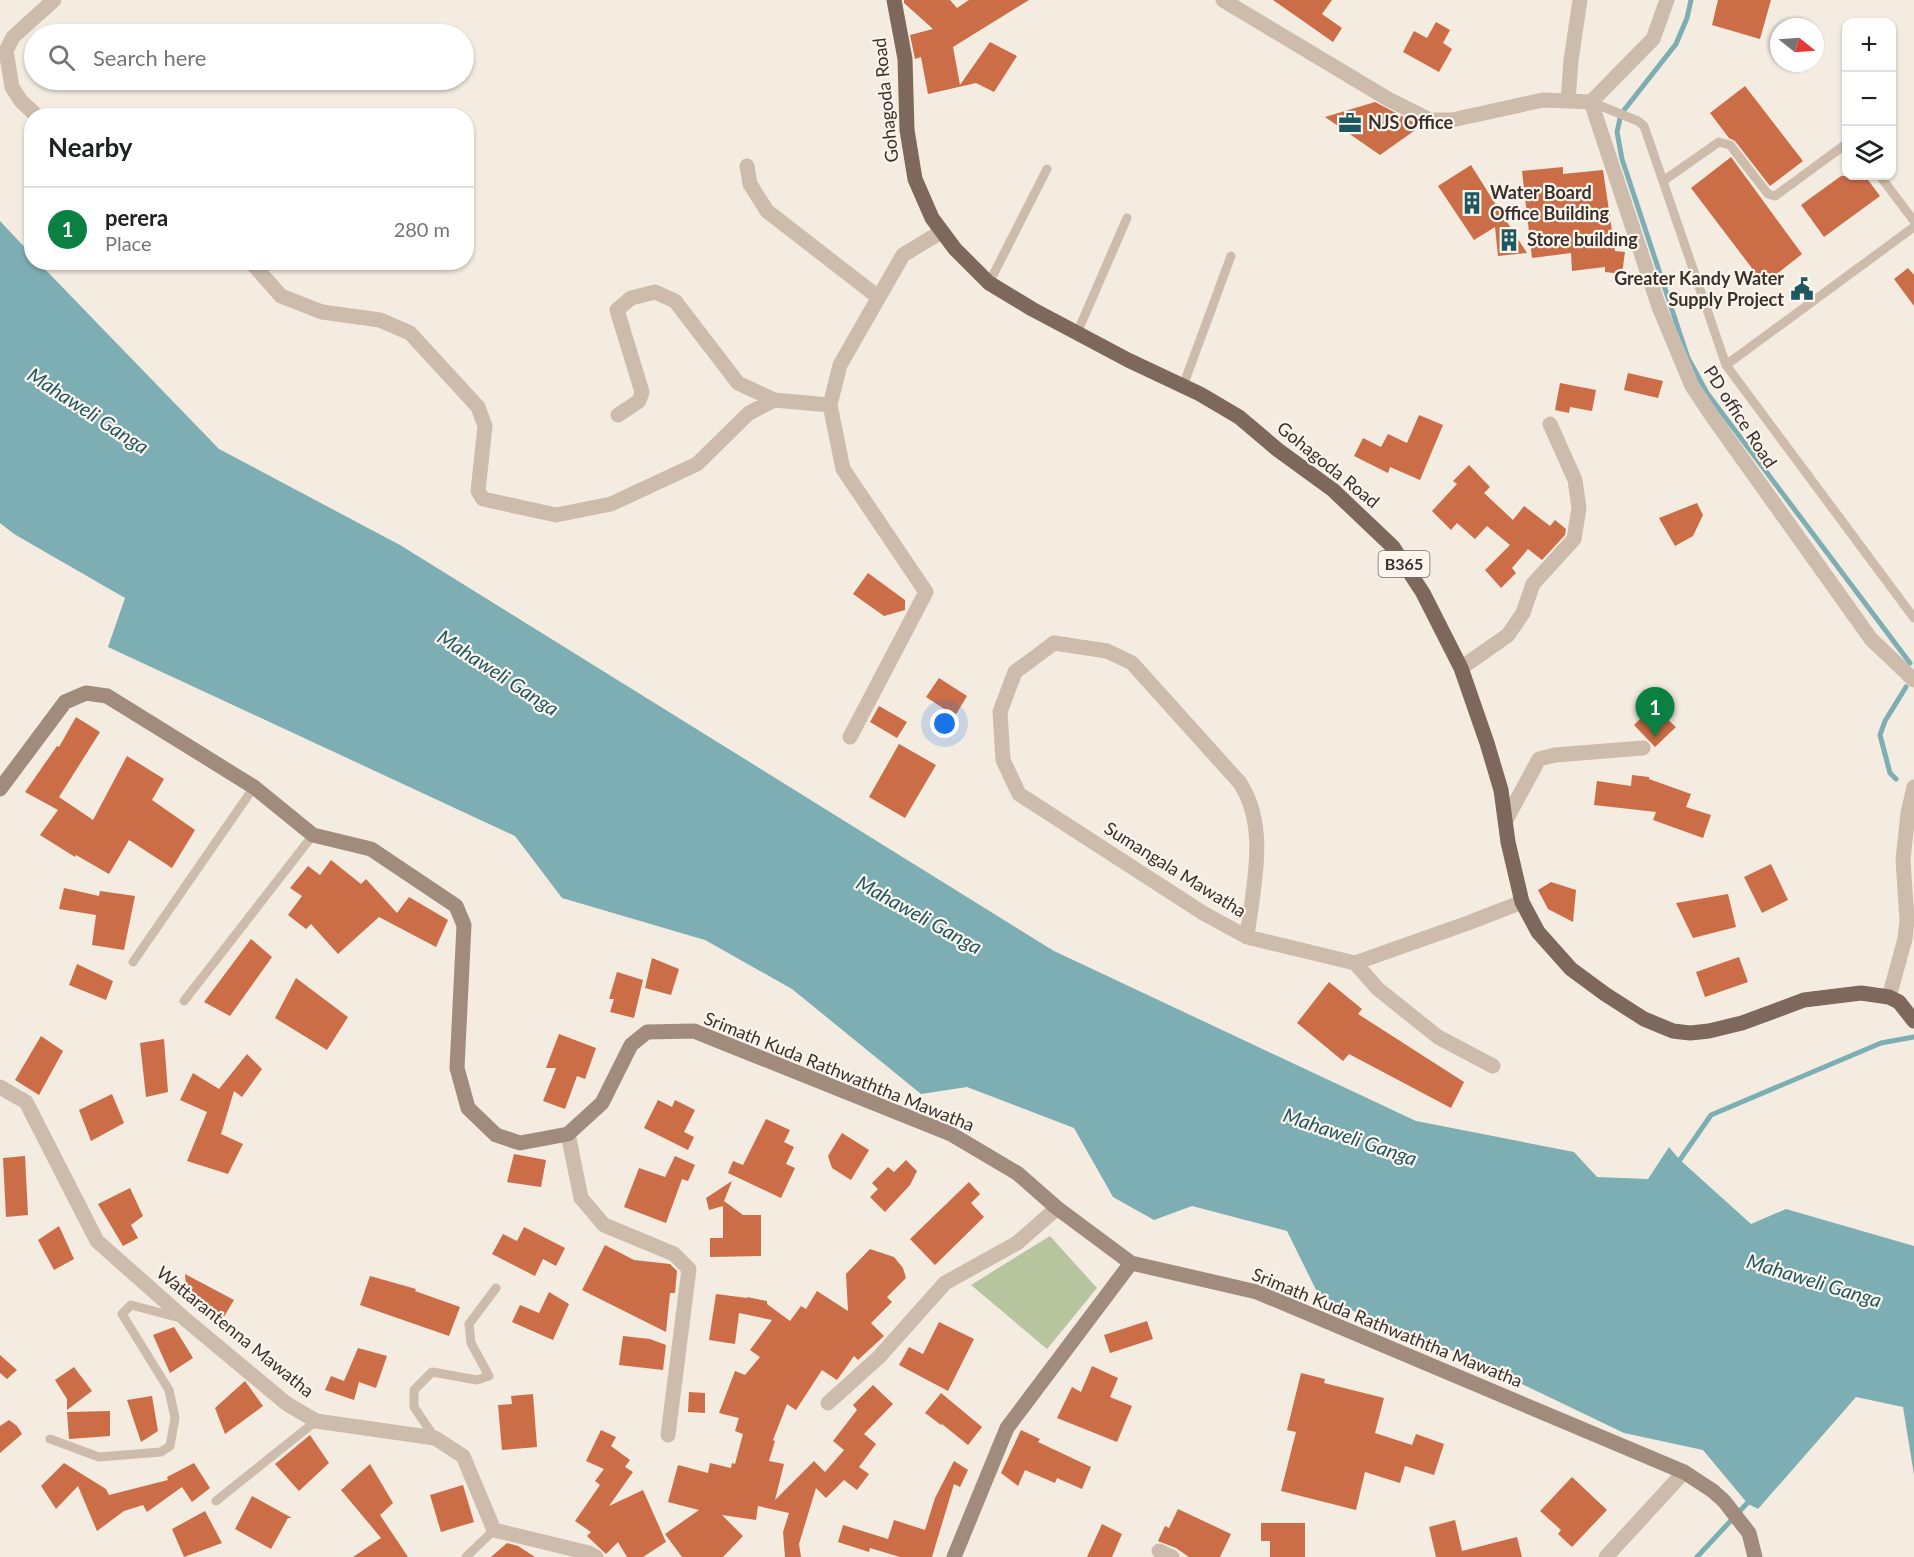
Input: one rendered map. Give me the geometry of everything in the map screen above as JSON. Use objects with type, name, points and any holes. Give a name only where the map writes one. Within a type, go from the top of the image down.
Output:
[{"type":"main road","name":"Gohagoda Road","points":[[894,0],[905,59],[907,129],[912,164],[920,192],[941,232],[989,284],[1077,333],[1239,417],[1278,450],[1333,490],[1393,547],[1423,593],[1461,668],[1488,743],[1501,790],[1508,842],[1522,902],[1538,932],[1571,969],[1644,1019],[1673,1031],[1690,1033],[1742,1023],[1804,1000],[1861,993],[1889,997]]},
{"type":"main road","points":[[1889,997],[1899,1002],[1912,1018]]},
{"type":"street","points":[[27,24],[54,0]]},
{"type":"street","points":[[1223,0],[1388,99],[1430,120],[1452,120],[1543,100],[1591,102],[1653,39],[1667,0]]},
{"type":"street","points":[[1568,101],[1571,60],[1581,0]]},
{"type":"street","points":[[24,27],[13,37],[6,51],[12,87],[29,108]]},
{"type":"street","name":"PD office Road","points":[[1591,102],[1659,307],[1692,386],[1871,639],[1914,680]]},
{"type":"street","points":[[747,166],[750,184],[767,211],[878,297]]},
{"type":"street","points":[[850,737],[926,592],[843,469],[830,405],[840,365],[903,255],[941,232]]},
{"type":"street","points":[[258,270],[281,296],[322,312],[380,320],[410,333],[478,407],[485,426],[478,491],[483,500],[556,515],[611,504],[698,464],[749,413],[774,400]]},
{"type":"street","points":[[618,415],[639,401],[642,392],[617,310],[631,298],[655,292],[675,301],[738,383],[774,400],[830,405]]},
{"type":"street","points":[[1461,668],[1508,635],[1523,613],[1533,584],[1574,539],[1579,508],[1575,480],[1550,424]]},
{"type":"street","name":"Sumangala Mawatha","points":[[1247,937],[1258,837],[1248,796],[1240,783],[1132,663],[1107,651],[1054,643],[1015,672],[1000,712],[1003,760],[1019,794],[1203,913],[1247,937],[1354,963]]},
{"type":"street","points":[[0,789],[65,702],[86,693],[107,696],[254,787],[313,836],[371,849],[456,906],[464,925],[457,1068],[468,1108],[496,1135],[520,1143],[568,1134],[581,1198],[604,1225],[674,1254],[689,1269],[668,1435]]},
{"type":"street","points":[[1506,820],[1539,759],[1555,755],[1643,748]]},
{"type":"street","points":[[1889,997],[1905,939],[1907,920],[1903,860],[1908,813],[1914,787]]},
{"type":"street","points":[[1493,1066],[1438,1037],[1378,989],[1354,963],[1522,902]]},
{"type":"street","name":"Srimath Kuda Rathwaththa Mawatha","points":[[568,1134],[602,1103],[631,1045],[646,1032],[694,1031],[951,1134],[1017,1173],[1057,1208],[1131,1263],[1257,1292],[1684,1472],[1724,1501],[1749,1533],[1755,1557]]},
{"type":"street","name":"Wattarantenna Mawatha","points":[[0,1087],[26,1102],[97,1242],[287,1404],[316,1421],[435,1438],[463,1456],[494,1530]]},
{"type":"street","points":[[828,1403],[879,1358],[945,1283],[1017,1243],[1057,1208]]},
{"type":"street","points":[[954,1557],[1007,1428],[1131,1263]]},
{"type":"street","points":[[1606,1557],[1684,1472]]},
{"type":"street","points":[[494,1530],[589,1553],[596,1557]]},
{"type":"lane","points":[[1591,102],[1638,121],[1644,126],[1726,365],[1914,618]]},
{"type":"lane","points":[[1663,182],[1719,142],[1730,145],[1768,194],[1775,196],[1842,147]]},
{"type":"lane","points":[[989,284],[1047,169]]},
{"type":"lane","points":[[1883,180],[1914,221]]},
{"type":"lane","points":[[1077,333],[1127,218]]},
{"type":"lane","points":[[1726,365],[1914,227]]},
{"type":"lane","points":[[1183,386],[1231,256]]},
{"type":"lane","points":[[133,962],[254,787]]},
{"type":"lane","points":[[184,1001],[313,836]]},
{"type":"lane","points":[[435,1438],[414,1407],[414,1390],[432,1372],[477,1380],[489,1376],[471,1343],[469,1324],[496,1288]]},
{"type":"lane","points":[[50,1439],[99,1457],[161,1452],[170,1446],[175,1418],[169,1390],[122,1314],[132,1305],[185,1319]]},
{"type":"lane","points":[[216,1501],[316,1421]]},
{"type":"lane","points":[[466,1557],[494,1530]]},
{"type":"green space","points":[[1050,1236],[1097,1288],[1047,1349],[971,1285]]},
{"type":"water","name":"Mahaweli Ganga","points":[[0,221],[24,247],[24,270],[46,270],[219,449],[400,545],[1054,951],[1416,1121],[1574,1152],[1597,1177],[1648,1179],[1669,1147],[1679,1159],[1751,1224],[1786,1209],[1914,1246],[1914,1475],[1903,1407],[1856,1397],[1758,1509],[1748,1504],[1703,1450],[1624,1433],[1443,1346],[1320,1298],[1287,1231],[1192,1206],[1154,1220],[1113,1197],[1074,1128],[967,1087],[921,1094],[792,989],[705,940],[562,898],[515,836],[108,647],[125,598],[14,534],[0,523]]},
{"type":"building","points":[[904,0],[950,0],[957,8],[969,0],[1029,0],[953,47],[960,85],[990,42],[1017,56],[994,92],[976,83],[928,94],[921,57],[915,59],[910,35],[933,29],[904,3]]},
{"type":"building","points":[[1273,0],[1332,0],[1322,14],[1342,28],[1333,42]]},
{"type":"building","points":[[1718,0],[1771,0],[1760,39],[1712,25]]},
{"type":"building","points":[[1436,22],[1450,30],[1443,43],[1452,49],[1439,72],[1403,52],[1414,31],[1427,38]]},
{"type":"building","points":[[1745,86],[1803,161],[1770,186],[1710,113]]},
{"type":"building","points":[[1375,102],[1421,126],[1380,155],[1325,117]]},
{"type":"building","points":[[1731,157],[1802,254],[1764,284],[1691,188]]},
{"type":"building","name":"Water Board Office Building","points":[[1471,165],[1527,253],[1498,256],[1495,227],[1474,240],[1438,186]]},
{"type":"building","points":[[1563,167],[1563,174],[1603,170],[1615,251],[1625,252],[1622,274],[1605,272],[1605,267],[1572,271],[1571,253],[1532,258],[1522,171]]},
{"type":"building","points":[[1841,176],[1842,180],[1868,180],[1880,196],[1824,237],[1801,205]]},
{"type":"building","points":[[1908,268],[1914,275],[1914,306],[1894,279]]},
{"type":"building","points":[[1628,373],[1663,381],[1658,398],[1624,390]]},
{"type":"building","points":[[1560,383],[1596,390],[1592,411],[1570,407],[1569,413],[1555,410]]},
{"type":"building","points":[[1419,415],[1443,425],[1420,480],[1390,467],[1388,473],[1354,456],[1363,438],[1381,447],[1388,434],[1407,443]]},
{"type":"building","points":[[1469,465],[1490,487],[1484,493],[1513,520],[1524,506],[1550,526],[1555,520],[1566,529],[1565,535],[1542,560],[1528,549],[1512,568],[1516,573],[1501,588],[1485,570],[1510,545],[1487,526],[1475,539],[1457,523],[1451,530],[1432,511],[1457,484],[1453,481]]},
{"type":"building","points":[[1697,503],[1703,515],[1693,536],[1675,546],[1659,518]]},
{"type":"building","points":[[868,573],[905,600],[905,610],[884,616],[853,594]]},
{"type":"building","points":[[939,678],[967,696],[955,716],[926,697]]},
{"type":"building","points":[[879,706],[907,722],[897,738],[870,722]]},
{"type":"building","points":[[1650,709],[1657,710],[1676,727],[1655,747],[1634,725]]},
{"type":"building","points":[[76,717],[100,732],[59,797],[93,820],[127,756],[164,779],[152,800],[195,830],[172,868],[129,840],[109,874],[76,855],[75,857],[40,835],[58,810],[25,792],[57,746],[59,747]]},
{"type":"building","points":[[899,744],[936,765],[905,818],[869,797]]},
{"type":"building","points":[[1632,775],[1649,777],[1649,779],[1691,794],[1686,807],[1711,815],[1703,838],[1653,820],[1656,812],[1594,805],[1597,781],[1631,786]]},
{"type":"building","points":[[331,860],[361,884],[366,879],[397,913],[409,897],[448,920],[436,947],[379,917],[338,954],[311,924],[306,929],[288,915],[302,896],[290,888],[308,866],[320,875]]},
{"type":"building","points":[[1771,864],[1788,900],[1762,913],[1744,877]]},
{"type":"building","points":[[1551,882],[1576,890],[1573,922],[1548,909],[1538,890]]},
{"type":"building","points":[[64,888],[99,896],[100,891],[135,896],[124,950],[92,945],[96,915],[59,909]]},
{"type":"building","points":[[1728,894],[1736,927],[1693,938],[1676,903]]},
{"type":"building","points":[[251,939],[272,957],[230,1016],[204,1002]]},
{"type":"building","points":[[1739,957],[1748,982],[1705,997],[1696,972]]},
{"type":"building","points":[[652,958],[679,969],[671,995],[645,988]]},
{"type":"building","points":[[77,964],[113,981],[106,1000],[69,985]]},
{"type":"building","points":[[617,972],[643,980],[634,1018],[610,1012],[614,999],[609,999]]},
{"type":"building","points":[[296,978],[348,1017],[327,1050],[275,1018]]},
{"type":"building","points":[[1329,982],[1362,1009],[1358,1014],[1464,1082],[1451,1108],[1349,1054],[1343,1061],[1297,1023]]},
{"type":"building","points":[[559,1034],[596,1048],[585,1079],[577,1076],[565,1109],[543,1101],[556,1068],[546,1068]]},
{"type":"building","points":[[41,1036],[63,1051],[39,1095],[15,1080]]},
{"type":"building","points":[[164,1039],[168,1092],[146,1097],[140,1043]]},
{"type":"building","points":[[247,1054],[262,1069],[242,1097],[234,1091],[221,1134],[243,1144],[228,1174],[187,1161],[207,1112],[180,1100],[193,1073],[219,1089]]},
{"type":"building","points":[[112,1094],[124,1123],[91,1141],[79,1110]]},
{"type":"building","points":[[658,1100],[672,1107],[675,1100],[695,1110],[684,1132],[694,1137],[688,1150],[644,1128]]},
{"type":"building","points":[[766,1119],[790,1130],[784,1142],[794,1147],[786,1164],[795,1168],[781,1198],[728,1173],[733,1161],[743,1165]]},
{"type":"building","points":[[842,1133],[869,1150],[851,1180],[832,1168],[828,1156]]},
{"type":"building","points":[[514,1154],[546,1160],[541,1187],[507,1182]]},
{"type":"building","points":[[25,1156],[28,1215],[6,1217],[3,1158]]},
{"type":"building","points":[[675,1156],[695,1165],[688,1181],[682,1179],[666,1223],[624,1207],[639,1168],[665,1177]]},
{"type":"building","points":[[906,1160],[917,1171],[910,1185],[885,1212],[870,1197],[878,1189],[872,1183],[888,1167],[894,1172]]},
{"type":"building","points":[[732,1181],[724,1201],[743,1215],[761,1215],[761,1256],[710,1257],[710,1238],[723,1238],[723,1206],[709,1210],[706,1198]]},
{"type":"building","points":[[969,1182],[980,1194],[971,1203],[984,1217],[935,1265],[910,1239]]},
{"type":"building","points":[[130,1188],[143,1216],[131,1225],[138,1238],[123,1246],[98,1204]]},
{"type":"building","points":[[59,1226],[74,1259],[54,1270],[38,1240]]},
{"type":"building","points":[[524,1227],[565,1248],[556,1266],[543,1259],[535,1276],[492,1254],[503,1234],[517,1241]]},
{"type":"building","points":[[605,1245],[634,1260],[670,1264],[677,1271],[675,1293],[670,1293],[666,1332],[582,1290]]},
{"type":"building","points":[[870,1249],[894,1257],[903,1268],[906,1278],[887,1297],[892,1302],[871,1323],[884,1336],[858,1360],[854,1356],[837,1380],[822,1370],[796,1410],[787,1404],[773,1440],[775,1441],[769,1461],[784,1464],[775,1500],[814,1461],[825,1472],[844,1450],[833,1441],[857,1410],[853,1405],[873,1385],[893,1404],[864,1434],[876,1444],[859,1467],[869,1474],[857,1490],[844,1480],[826,1498],[816,1488],[799,1544],[801,1557],[785,1557],[783,1532],[789,1513],[758,1506],[756,1520],[722,1515],[743,1536],[723,1557],[682,1557],[665,1534],[699,1510],[668,1502],[678,1465],[708,1473],[710,1463],[731,1468],[732,1463],[735,1464],[743,1434],[735,1431],[739,1418],[719,1413],[735,1371],[745,1375],[760,1357],[750,1350],[772,1320],[739,1313],[735,1344],[709,1340],[716,1294],[767,1301],[767,1304],[790,1321],[801,1306],[806,1309],[817,1291],[848,1311],[846,1274]]},
{"type":"building","points":[[185,1274],[234,1300],[219,1325],[188,1304]]},
{"type":"building","points":[[370,1276],[416,1289],[415,1291],[460,1307],[449,1336],[360,1305]]},
{"type":"building","points":[[549,1292],[569,1304],[553,1340],[512,1322],[520,1305],[539,1313]]},
{"type":"building","points":[[1147,1321],[1153,1339],[1110,1353],[1104,1335]]},
{"type":"building","points":[[939,1322],[974,1339],[948,1391],[899,1365],[909,1347],[923,1354]]},
{"type":"building","points":[[174,1327],[193,1358],[170,1373],[153,1335]]},
{"type":"building","points":[[623,1336],[650,1339],[666,1345],[663,1370],[619,1365]]},
{"type":"building","points":[[358,1348],[387,1356],[376,1388],[359,1382],[354,1400],[325,1390],[331,1376],[344,1381]]},
{"type":"building","points":[[0,1355],[17,1370],[7,1379],[0,1373]]},
{"type":"building","points":[[1092,1366],[1118,1378],[1110,1397],[1132,1406],[1117,1442],[1057,1418],[1072,1387],[1081,1392]]},
{"type":"building","points":[[74,1367],[92,1391],[67,1410],[67,1399],[55,1380]]},
{"type":"building","points":[[1301,1373],[1325,1379],[1324,1383],[1384,1398],[1375,1433],[1412,1445],[1416,1434],[1444,1444],[1434,1475],[1405,1466],[1400,1483],[1365,1472],[1356,1510],[1281,1491],[1296,1432],[1287,1430]]},
{"type":"building","points":[[245,1381],[263,1406],[225,1434],[215,1408]]},
{"type":"building","points":[[689,1392],[705,1393],[705,1413],[688,1412]]},
{"type":"building","points":[[941,1393],[982,1427],[968,1445],[925,1413]]},
{"type":"building","points":[[533,1394],[537,1447],[502,1450],[498,1405],[512,1404],[511,1396]]},
{"type":"building","points":[[152,1396],[158,1431],[141,1442],[127,1400]]},
{"type":"building","points":[[110,1411],[110,1436],[69,1439],[67,1412]]},
{"type":"building","points":[[9,1420],[22,1434],[0,1453],[0,1426]]},
{"type":"building","points":[[601,1430],[616,1437],[611,1446],[630,1460],[625,1467],[633,1472],[609,1506],[643,1490],[666,1542],[643,1557],[627,1557],[618,1542],[606,1554],[587,1536],[591,1532],[575,1521],[600,1485],[595,1481],[604,1469],[586,1461]]},
{"type":"building","points":[[1021,1430],[1040,1439],[1038,1442],[1091,1467],[1082,1489],[1057,1478],[1055,1483],[1025,1470],[1018,1486],[1001,1473]]},
{"type":"building","points":[[310,1435],[329,1463],[299,1491],[275,1464]]},
{"type":"building","points":[[954,1461],[968,1470],[960,1487],[954,1484],[932,1557],[900,1557],[870,1548],[869,1552],[838,1542],[843,1525],[888,1539],[894,1520],[925,1530],[935,1498]]},
{"type":"building","points":[[64,1463],[106,1489],[109,1495],[168,1480],[167,1477],[194,1463],[210,1488],[192,1502],[182,1487],[147,1512],[143,1505],[124,1511],[97,1531],[78,1486],[56,1509],[41,1486]]},
{"type":"building","points":[[370,1464],[393,1503],[380,1515],[408,1557],[353,1557],[381,1538],[341,1490]]},
{"type":"building","points":[[1572,1477],[1607,1510],[1572,1547],[1558,1534],[1561,1530],[1540,1511]]},
{"type":"building","points":[[463,1485],[474,1522],[441,1532],[430,1495]]},
{"type":"building","points":[[252,1496],[292,1518],[288,1518],[271,1549],[235,1529]]},
{"type":"building","points":[[1178,1509],[1231,1534],[1220,1557],[1189,1557],[1176,1548],[1158,1541],[1165,1526],[1169,1528]]},
{"type":"building","points":[[205,1511],[222,1543],[184,1557],[172,1529]]},
{"type":"building","points":[[1455,1520],[1462,1551],[1517,1537],[1522,1557],[1436,1557],[1429,1527]]},
{"type":"building","points":[[1261,1523],[1305,1523],[1305,1557],[1270,1557],[1270,1541],[1261,1541]]},
{"type":"building","points":[[1102,1524],[1122,1534],[1112,1557],[1087,1557]]},
{"type":"building","points":[[507,1543],[518,1546],[535,1557],[491,1557]]},
{"type":"waterway","points":[[1691,0],[1687,18],[1676,44],[1621,114],[1617,132],[1622,159],[1688,358],[1707,393],[1910,663]]},
{"type":"waterway","points":[[1896,779],[1890,773],[1880,735],[1885,721],[1906,687]]},
{"type":"waterway","points":[[1677,1164],[1711,1115],[1881,1043],[1914,1037]]},
{"type":"waterway","points":[[1697,1557],[1751,1499]]},
{"type":"place","name":"NJS Office","points":[[1350,123]]},
{"type":"place","name":"Water Board Office Building","points":[[1472,203]]},
{"type":"place","name":"Store building","points":[[1509,240]]},
{"type":"place","name":"Greater Kandy Water Supply Project","points":[[1802,289]]},
{"type":"place","name":"perera","points":[[1655,737]]}]
